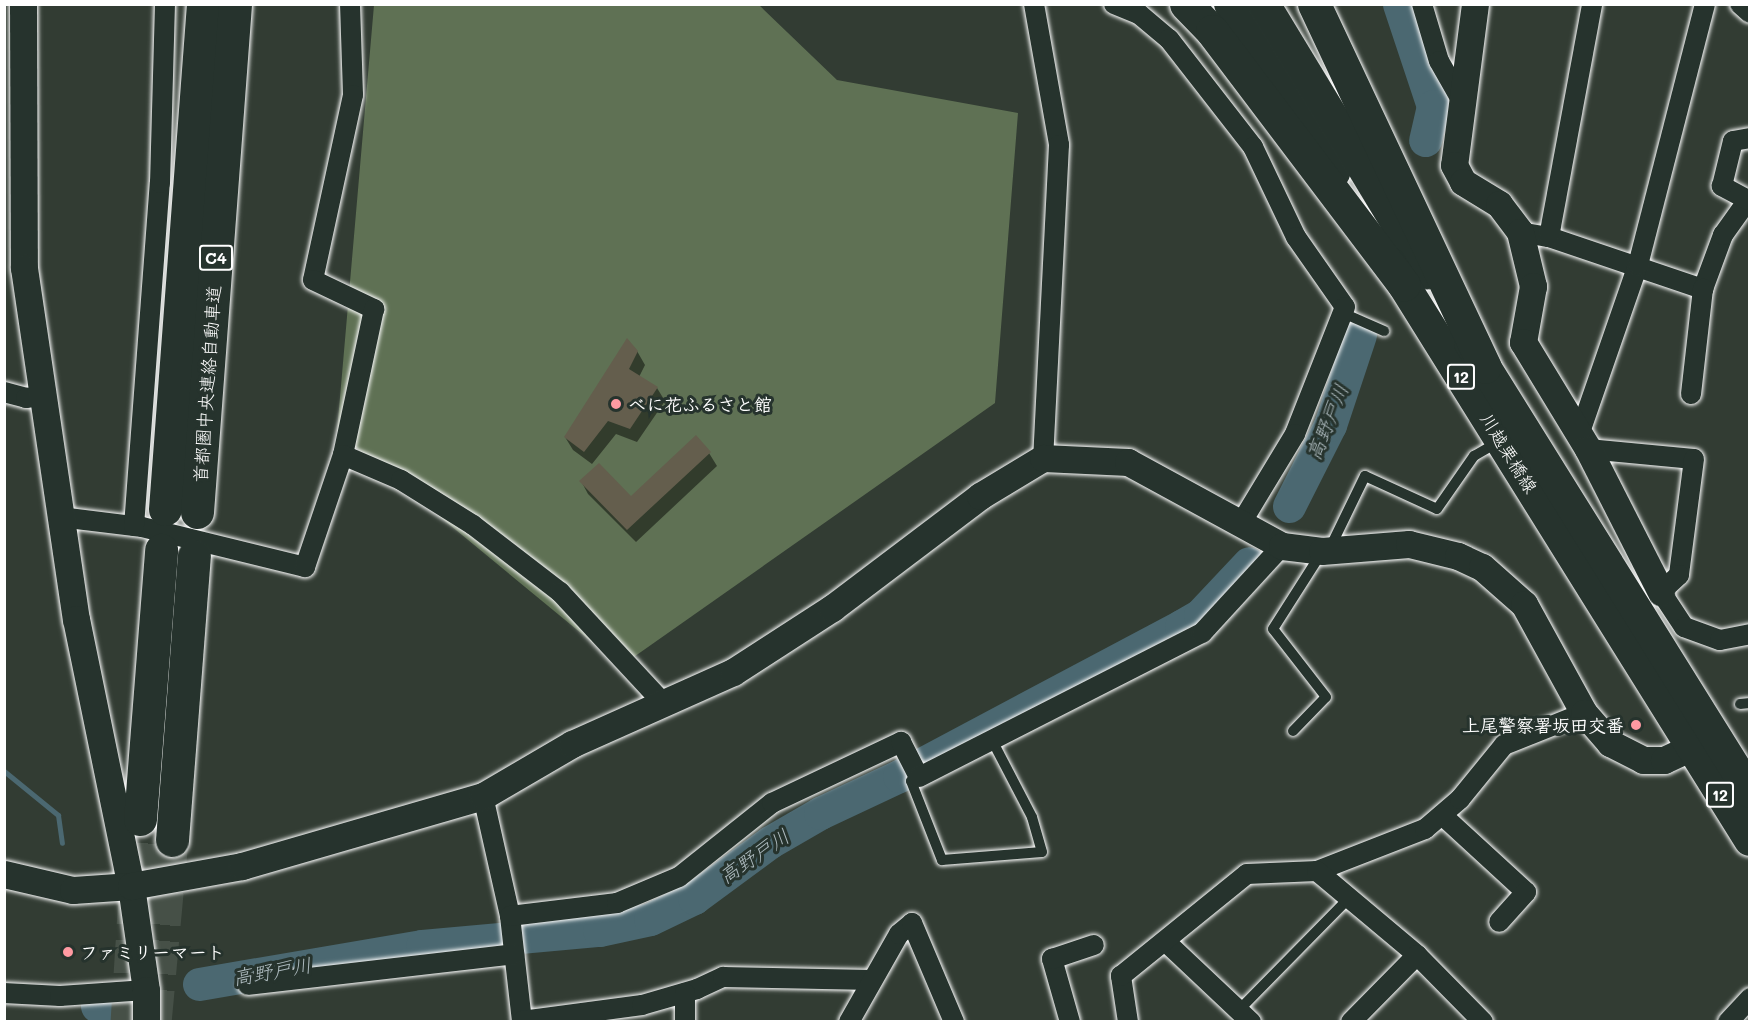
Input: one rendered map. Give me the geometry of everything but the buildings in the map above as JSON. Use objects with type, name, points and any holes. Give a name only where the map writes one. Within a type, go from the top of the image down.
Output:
[{"type":"highway","points":[[194,124],[195,4]]},
{"type":"highway","name":"首都圏中央連絡自動車道","points":[[165,509],[203,4]]},
{"type":"highway","name":"首都圏中央連絡自動車道","points":[[197,512],[235,4]]},
{"type":"highway","points":[[222,187],[249,4]]},
{"type":"highway","points":[[1186,4],[1212,31],[1404,285]]},
{"type":"highway","points":[[1314,4],[1485,367]]},
{"type":"highway","points":[[140,819],[162,550]]},
{"type":"highway","points":[[172,840],[194,556]]},
{"type":"main road","name":"川越栗橋線","points":[[1230,4],[1501,440],[1702,744],[1748,787]]},
{"type":"main road","name":"川越栗橋線","points":[[1264,4],[1485,367],[1702,744],[1749,840]]},
{"type":"street","points":[[23,4],[24,268],[76,619],[130,886],[146,990],[146,1022]]},
{"type":"street","points":[[134,526],[160,183],[165,4]]},
{"type":"street","points":[[60,517],[134,526],[305,567],[343,455],[374,309],[313,280],[353,96],[350,4]]},
{"type":"street","points":[[1034,4],[1059,145],[1043,458]]},
{"type":"street","points":[[1114,4],[1139,15],[1169,39],[1253,147],[1296,237],[1345,307],[1295,434],[1241,523]]},
{"type":"street","points":[[1422,4],[1439,61],[1460,98]]},
{"type":"street","points":[[1475,4],[1460,98],[1454,165],[1463,182],[1499,204],[1520,232],[1533,286],[1523,342],[1584,442],[1661,592],[1684,627],[1720,640],[1749,634]]},
{"type":"street","points":[[1549,237],[1592,4]]},
{"type":"street","points":[[1584,442],[1638,265],[1705,4]]},
{"type":"street","points":[[1740,4],[1749,13]]},
{"type":"street","points":[[1691,394],[1703,289],[1723,235],[1748,200],[1722,186],[1733,141],[1749,138]]},
{"type":"street","points":[[1520,232],[1549,237],[1638,265],[1703,289]]},
{"type":"street","points":[[4,392],[26,398],[43,396]]},
{"type":"street","points":[[1584,442],[1694,459],[1678,575],[1661,592]]},
{"type":"street","points":[[343,455],[401,480],[473,525],[560,592],[664,704]]},
{"type":"street","points":[[4,874],[73,890],[130,886],[242,866],[483,796],[572,744],[733,672],[832,608],[980,496],[1043,458],[1128,462],[1282,546],[1325,551],[1409,544],[1437,549],[1482,567],[1524,604],[1596,732],[1634,757],[1664,760],[1702,744]]},
{"type":"street","points":[[510,916],[617,903],[679,877],[772,803],[901,742],[919,777],[1202,633],[1282,546]]},
{"type":"street","points":[[1128,1022],[1120,976],[1167,942],[1247,874],[1317,871],[1425,829],[1460,799],[1504,745],[1584,713]]},
{"type":"street","points":[[483,796],[510,916],[522,1021],[606,1016],[685,993],[723,977],[872,980]]},
{"type":"street","points":[[1442,815],[1526,892],[1499,922]]},
{"type":"street","points":[[1317,871],[1417,954],[1483,1022]]},
{"type":"street","points":[[849,1022],[899,934],[912,922],[948,1018]]},
{"type":"street","points":[[1167,942],[1245,1016]]},
{"type":"street","points":[[1070,1022],[1052,959],[1094,945]]},
{"type":"street","points":[[248,985],[514,954]]},
{"type":"street","points":[[1351,1022],[1417,954]]},
{"type":"street","points":[[4,993],[60,996],[146,990]]},
{"type":"street","points":[[685,993],[685,1022]]},
{"type":"street","points":[[1728,1022],[1749,998]]},
{"type":"lane","points":[[1342,313],[1384,331]]},
{"type":"lane","points":[[1293,731],[1326,697],[1273,630],[1325,551],[1365,476],[1437,509],[1474,456],[1501,440]]},
{"type":"lane","points":[[919,777],[911,781],[942,860],[1042,852],[1032,817],[992,740]]},
{"type":"lane","points":[[1245,1016],[1349,898]]},
{"type":"green space","points":[[374,5],[759,5],[837,80],[1018,113],[995,403],[621,666],[337,432]]},
{"type":"waterway","name":"高野戸川","points":[[1399,4],[1433,106],[1425,140]]},
{"type":"waterway","name":"高野戸川","points":[[1289,506],[1330,425],[1360,335]]},
{"type":"waterway","name":"高野戸川","points":[[199,984],[422,946],[599,930],[650,919],[694,898],[770,842],[820,813],[899,776],[1200,615],[1249,563]]},
{"type":"waterway","points":[[4,771],[58,815],[62,843]]},
{"type":"waterway","name":"高野戸川","points":[[97,1006],[110,1004]]},
{"type":"waterway","name":"高野戸川","points":[[96,1022],[97,1006]]},
{"type":"tunnel","points":[[127,1022],[140,819]]},
{"type":"tunnel","points":[[155,1022],[172,840]]},
{"type":"place","name":"べに花ふるさと館","points":[[616,404]]},
{"type":"place","name":"上尾警察署坂田交番","points":[[1636,725]]},
{"type":"place","name":"ファミリーマート","points":[[68,952]]}]
